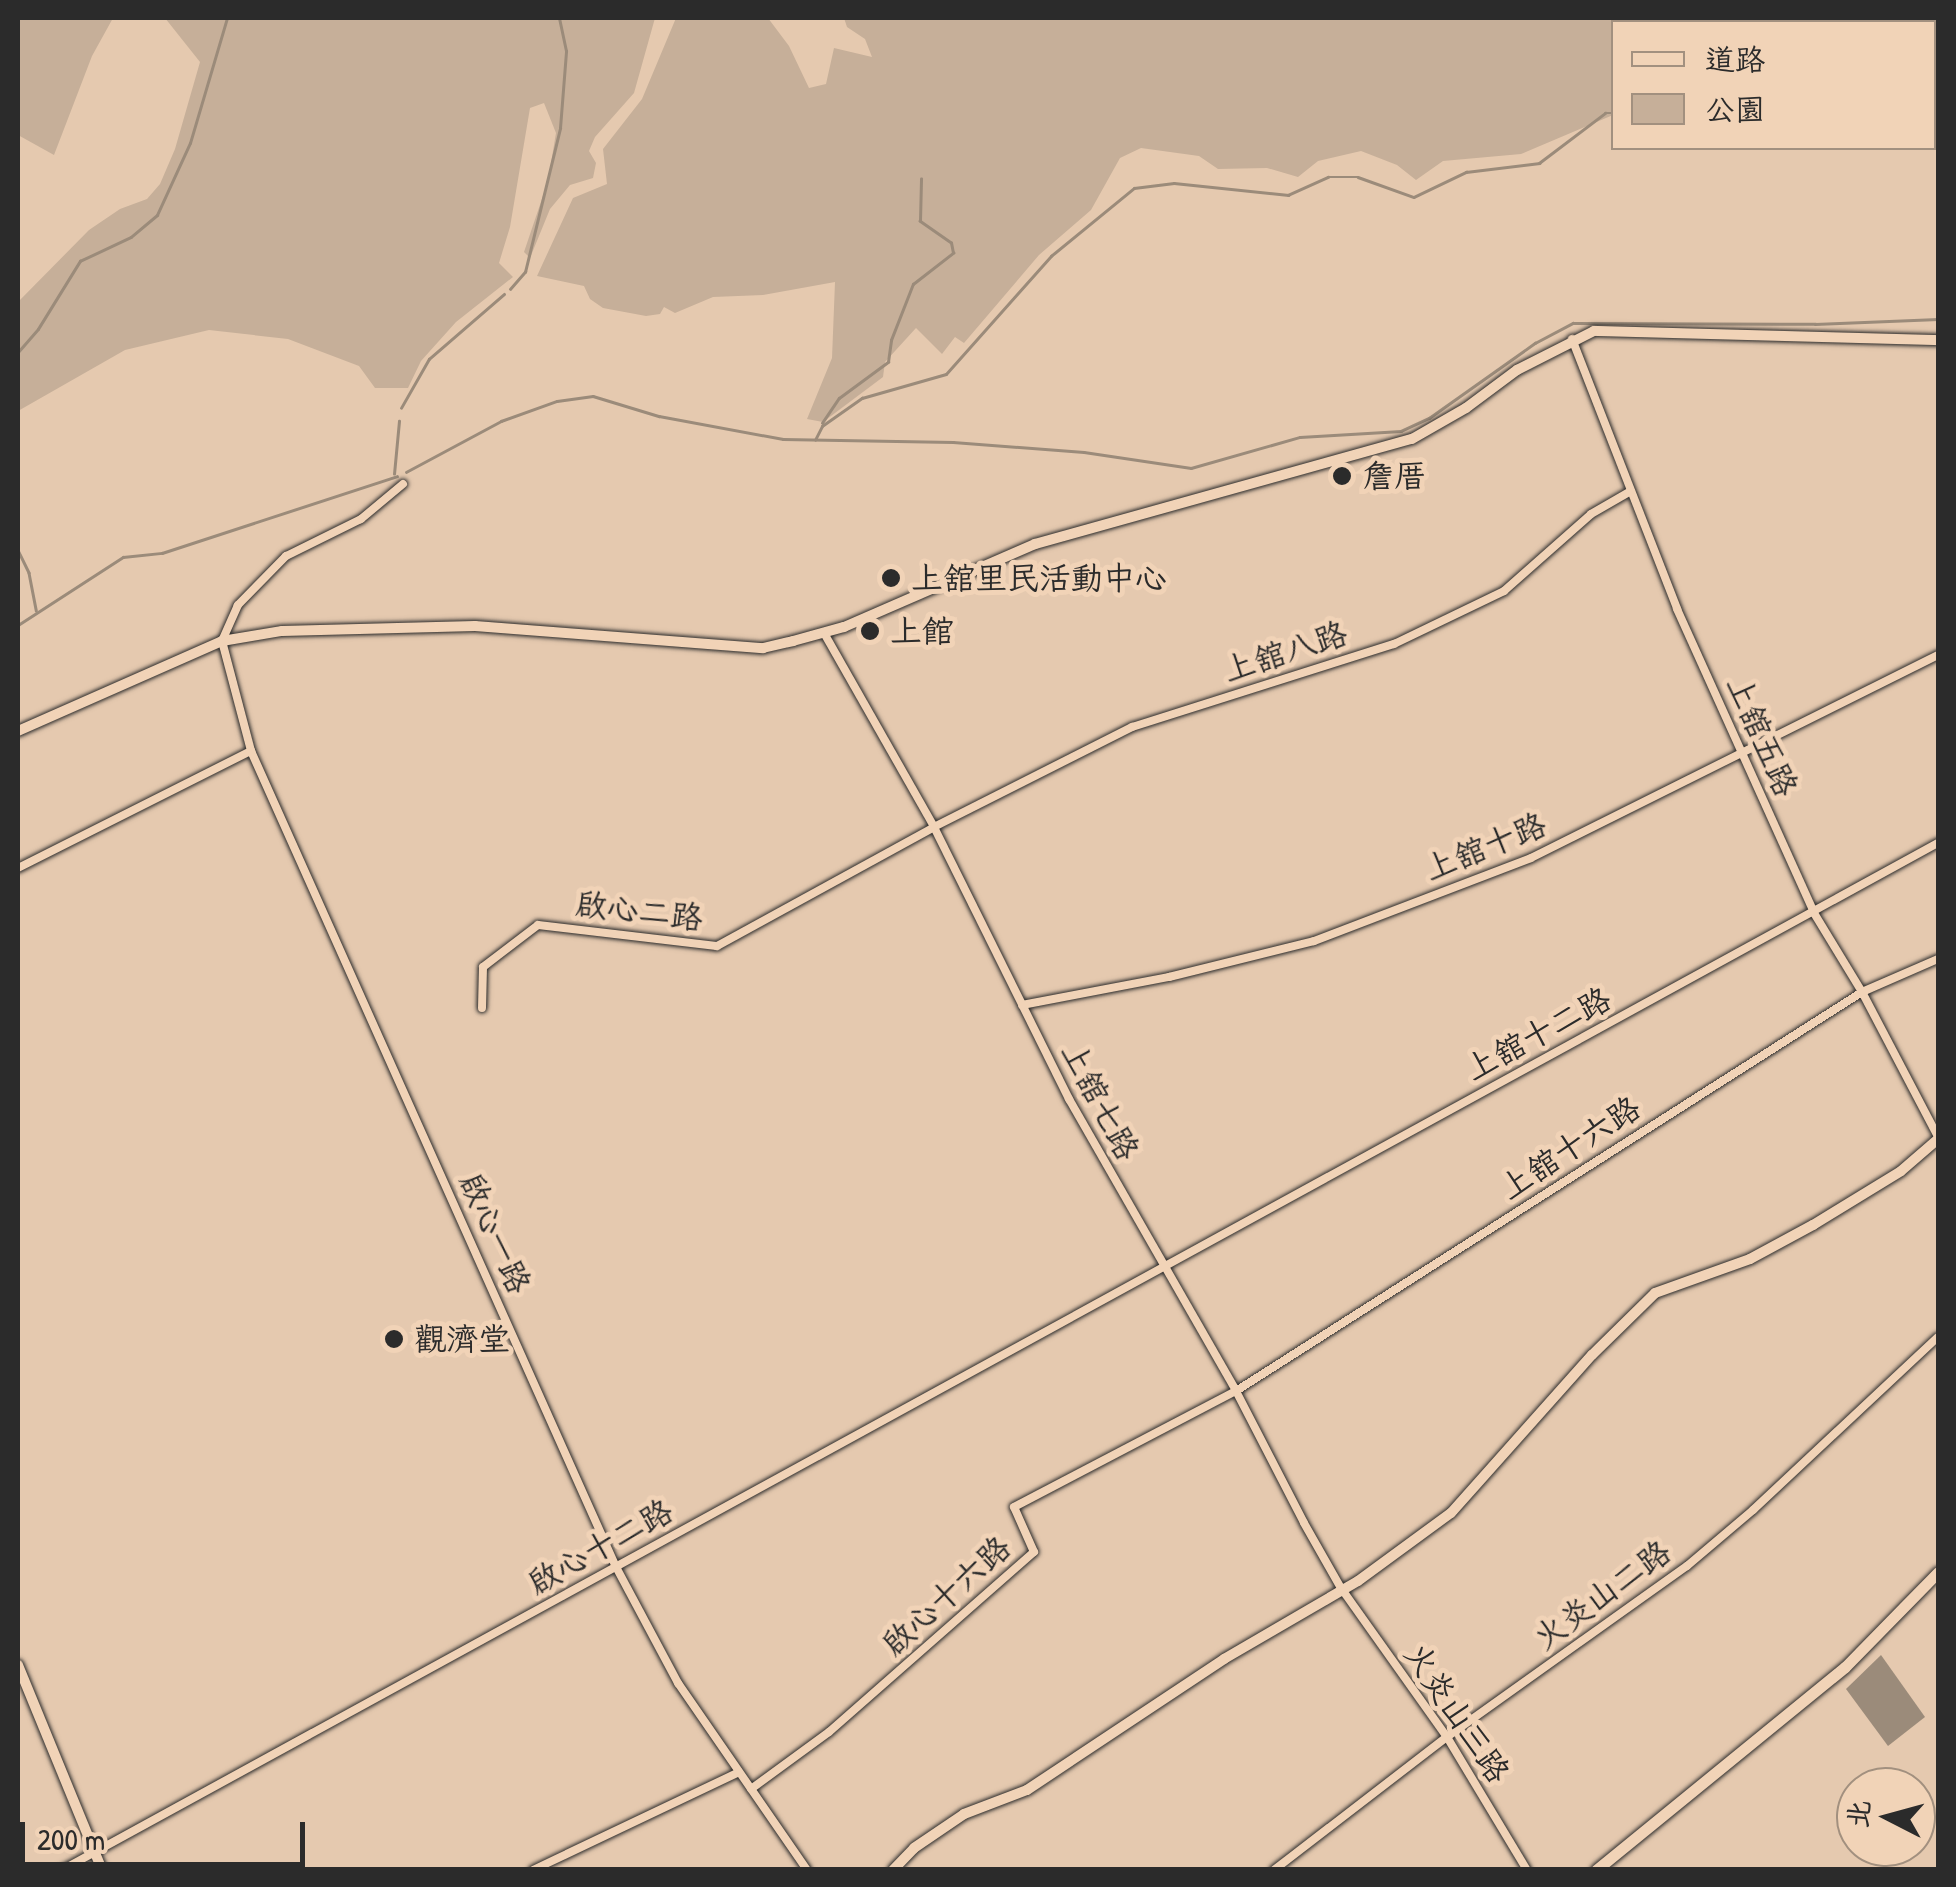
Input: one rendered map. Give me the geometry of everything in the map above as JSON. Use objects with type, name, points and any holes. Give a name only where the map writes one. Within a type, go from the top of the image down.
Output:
[{"type":"main road","points":[[1596,1870],[1846,1668],[1938,1572]]},
{"type":"street","points":[[18,731],[222,641],[282,630],[369,625],[475,626],[763,648],[824,633],[1034,544],[1412,439],[1572,339],[1594,331],[1938,340]]},
{"type":"street","name":"上舘五路","points":[[1572,339],[1677,610],[1814,913],[1862,992],[1938,1138]]},
{"type":"street","points":[[222,641],[238,605],[286,556],[361,519],[402,484]]},
{"type":"street","name":"上舘八路","points":[[934,827],[1132,727],[1394,644],[1504,591],[1591,514],[1631,491]]},
{"type":"street","name":"上舘七路","points":[[824,633],[934,827],[1022,1005],[1162,1267],[1236,1391],[1341,1588]]},
{"type":"street","name":"啟心一路","points":[[222,641],[251,751],[616,1567],[678,1682],[807,1870]]},
{"type":"street","name":"上舘十路","points":[[1022,1005],[1169,977],[1314,942],[1532,858],[1938,655]]},
{"type":"street","points":[[18,868],[251,751]]},
{"type":"street","name":"啟心二路","points":[[482,1008],[483,967],[538,925],[717,946],[934,827]]},
{"type":"street","name":"上舘十二路","points":[[1162,1267],[1938,843]]},
{"type":"street","name":"上舘十六路","points":[[1236,1391],[1862,992],[1938,960]]},
{"type":"street","points":[[894,1870],[914,1848],[964,1814],[1027,1790],[1224,1658],[1341,1588],[1358,1582],[1452,1514],[1592,1355],[1656,1293],[1772,1247],[1901,1171],[1938,1138]]},
{"type":"street","name":"啟心十二路","points":[[62,1870],[1162,1267]]},
{"type":"street","name":"火炎山二路","points":[[1274,1870],[1448,1737],[1687,1566],[1754,1510],[1938,1336]]},
{"type":"street","name":"啟心十六路","points":[[751,1790],[828,1732],[1034,1552],[1014,1507],[1236,1391]]},
{"type":"street","name":"火炎山三路","points":[[1341,1588],[1448,1737],[1527,1870]]},
{"type":"street","points":[[18,1665],[102,1870]]},
{"type":"street","points":[[533,1870],[739,1772]]},
{"type":"green space","points":[[18,18],[113,18],[92,56],[54,155],[18,135]]},
{"type":"green space","points":[[165,18],[655,18],[634,93],[595,137],[589,151],[596,163],[593,178],[570,185],[550,209],[530,258],[524,252],[548,181],[556,133],[544,103],[530,108],[510,227],[499,263],[513,277],[456,322],[421,361],[408,388],[375,388],[359,366],[288,339],[209,330],[125,350],[18,411],[18,302],[89,230],[120,209],[147,199],[160,184],[175,149],[200,62]]},
{"type":"green space","points":[[676,18],[768,18],[789,46],[809,88],[826,84],[834,48],[872,57],[865,39],[847,27],[844,18],[1933,20],[1611,20],[1611,116],[1521,154],[1443,161],[1416,180],[1397,165],[1361,151],[1318,161],[1298,177],[1267,168],[1218,169],[1199,156],[1141,148],[1120,158],[1091,210],[1039,255],[964,343],[955,337],[942,354],[916,328],[885,362],[883,377],[823,422],[807,419],[832,358],[835,282],[763,295],[713,297],[675,313],[664,307],[660,314],[646,316],[603,308],[590,299],[584,286],[537,276],[573,198],[607,184],[603,149],[642,99]]},
{"type":"shaded area","points":[[1881,1655],[1925,1717],[1888,1746],[1846,1689]]},
{"type":"waterway","points":[[18,352],[38,329],[80,261],[131,237],[157,215],[190,143],[227,18]]},
{"type":"waterway","points":[[510,289],[525,272],[560,128],[566,51],[559,18]]},
{"type":"waterway","points":[[815,440],[822,426],[862,398],[946,374],[1051,256],[1134,188],[1174,183],[1288,195],[1328,177],[1358,177],[1414,197],[1466,172],[1539,163],[1605,113],[1611,113]]},
{"type":"waterway","points":[[822,423],[839,398],[888,362],[891,340],[913,284],[953,253],[951,243],[920,221],[921,179]]},
{"type":"waterway","points":[[401,408],[429,359],[504,294]]},
{"type":"waterway","points":[[406,472],[501,421],[557,401],[593,396],[659,416],[783,439],[953,442],[1084,452],[1191,468],[1300,437],[1401,431],[1429,418],[1535,343],[1573,323],[1815,324],[1938,319]]},
{"type":"waterway","points":[[394,474],[399,421]]},
{"type":"waterway","points":[[18,625],[123,557],[162,553],[397,476]]},
{"type":"waterway","points":[[18,550],[29,573],[36,610]]},
{"type":"place","name":"詹厝","points":[[1342,476]]},
{"type":"place","name":"上舘里民活動中心","points":[[891,578]]},
{"type":"place","name":"上館","points":[[870,631]]},
{"type":"place","name":"觀濟堂","points":[[394,1339]]}]
